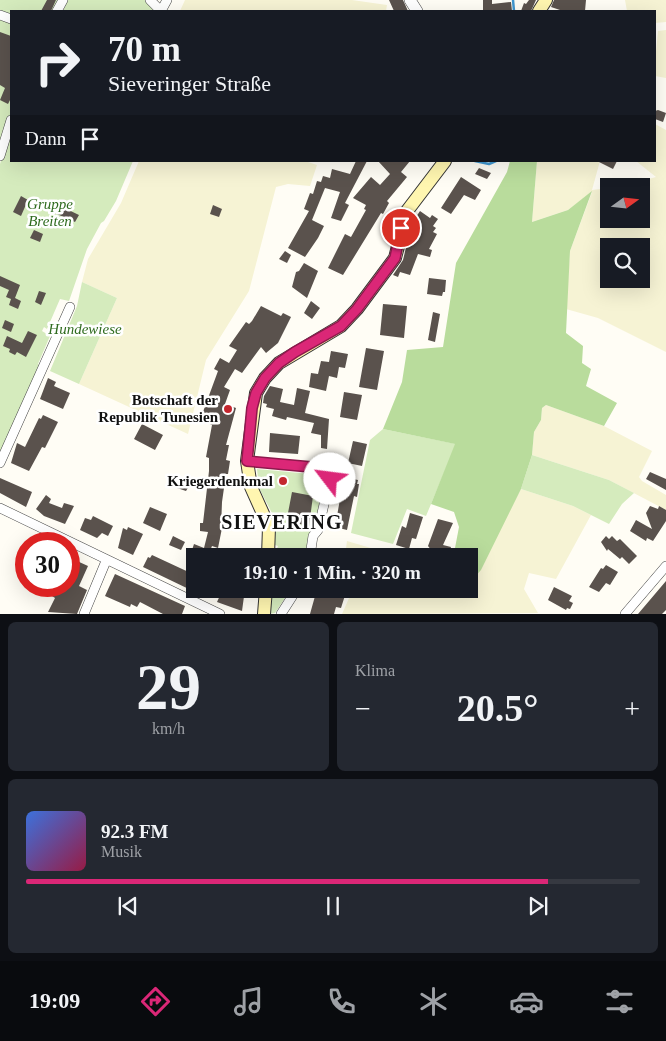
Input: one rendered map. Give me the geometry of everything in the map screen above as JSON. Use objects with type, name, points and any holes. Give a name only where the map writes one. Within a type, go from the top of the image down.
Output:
[{"type":"main road","points":[[268,548],[269,527],[251,487],[247,461],[252,408],[256,393],[265,378],[279,363],[341,326],[357,309],[395,258],[407,211],[444,162]]},
{"type":"main road","points":[[264,614],[265,598]]},
{"type":"street","points":[[150,0],[160,10]]},
{"type":"street","points":[[0,156],[10,123]]},
{"type":"street","points":[[0,463],[70,306]]},
{"type":"street","points":[[247,461],[322,468],[327,472],[330,479],[312,548]]},
{"type":"street","points":[[0,508],[220,614]]},
{"type":"street","points":[[84,614],[106,560]]},
{"type":"street","points":[[625,614],[666,566]]},
{"type":"street","points":[[281,614],[291,598]]},
{"type":"shaded area","points":[[185,0],[352,0],[387,5],[386,10],[180,10]]},
{"type":"shaded area","points":[[625,0],[666,0],[666,22],[656,23],[656,10],[627,10]]},
{"type":"shaded area","points":[[666,30],[666,78],[656,76],[658,31]]},
{"type":"shaded area","points":[[656,125],[666,130],[666,352],[598,318],[566,309],[570,251],[592,192],[568,210],[532,222],[537,162],[600,162],[592,190],[600,189],[600,228],[650,228],[650,179],[656,177],[637,162],[656,162]]},
{"type":"shaded area","points":[[139,162],[308,162],[317,165],[310,186],[288,184],[276,187],[249,291],[206,360],[188,434],[79,384],[117,298],[82,282],[88,259],[121,203]]},
{"type":"shaded area","points":[[546,405],[604,426],[652,451],[639,477],[642,481],[666,495],[666,510],[609,480],[532,455],[534,432],[541,420],[542,408]]},
{"type":"shaded area","points":[[521,489],[573,506],[591,515],[556,579],[529,573],[524,589],[538,613],[342,614],[349,598],[478,598],[478,570]]},
{"type":"shaded area","points":[[347,541],[371,548],[346,548]]},
{"type":"green space","points":[[0,0],[60,0],[55,10],[10,10],[10,15],[0,11]]},
{"type":"green space","points":[[68,0],[145,0],[155,10],[63,10]]},
{"type":"green space","points":[[0,17],[10,21],[10,115],[0,144]]},
{"type":"green space","name":"Gruppe Breiten","points":[[10,130],[10,162],[133,162],[116,201],[87,249],[69,301],[60,299],[47,329],[44,327],[42,331],[50,336],[38,364],[40,366],[0,453],[0,164]]},
{"type":"green space","points":[[510,162],[537,162],[532,222],[568,210],[592,191],[570,251],[566,333],[583,346],[582,363],[591,369],[586,386],[617,403],[604,426],[546,405],[542,408],[541,420],[534,432],[532,455],[521,489],[478,573],[478,548],[455,548],[459,527],[454,512],[431,504],[455,444],[383,429],[402,382],[407,350],[443,347],[456,263],[507,172]]},
{"type":"green space","name":"Hundewiese","points":[[82,282],[117,298],[79,384],[50,371],[77,306]]},
{"type":"green space","points":[[383,429],[456,444],[426,516],[407,509],[393,544],[351,533],[370,440]]},
{"type":"green space","points":[[532,455],[609,480],[634,493],[622,504],[609,524],[573,506],[521,489]]},
{"type":"green space","points":[[257,469],[321,475],[324,478],[317,516],[309,535],[307,548],[277,548],[278,546],[275,545],[275,519],[259,488]]},
{"type":"green space","points":[[270,598],[285,598],[275,613],[269,614]]},
{"type":"building","points":[[47,0],[56,0],[51,10],[42,10]]},
{"type":"building","points":[[389,0],[403,0],[408,10],[394,10]]},
{"type":"building","points":[[483,0],[492,0],[492,4],[511,2],[512,10],[483,10]]},
{"type":"building","points":[[529,0],[536,0],[531,10],[521,10],[524,3],[526,4]]},
{"type":"building","points":[[554,0],[586,0],[585,10],[560,10],[551,7]]},
{"type":"building","points":[[0,32],[10,36],[10,100],[8,104],[0,100],[5,88],[0,85]]},
{"type":"building","points":[[656,111],[666,113],[663,122],[656,119]]},
{"type":"building","points":[[356,162],[366,162],[345,203],[349,205],[341,221],[331,218],[340,192],[325,188],[312,220],[324,226],[318,238],[305,257],[288,248],[309,211],[304,209],[310,193],[313,194],[317,181],[321,182],[323,176],[330,178],[332,169],[350,174]]},
{"type":"building","points":[[379,162],[409,162],[401,172],[407,177],[387,201],[389,203],[383,214],[381,213],[343,275],[328,268],[345,234],[351,237],[366,210],[364,209],[366,205],[353,198],[371,177],[380,185],[390,174]]},
{"type":"building","points":[[599,162],[616,162],[613,169]]},
{"type":"building","points":[[479,168],[491,173],[487,179],[475,174]]},
{"type":"building","points":[[461,177],[481,190],[475,200],[464,195],[451,214],[441,208]]},
{"type":"building","points":[[21,196],[28,200],[21,216],[13,212]]},
{"type":"building","points":[[54,203],[79,215],[75,222],[50,211]]},
{"type":"building","points":[[213,205],[222,209],[219,217],[210,214]]},
{"type":"building","points":[[420,211],[430,218],[432,215],[438,219],[433,226],[436,228],[433,232],[437,234],[429,249],[432,250],[430,257],[418,254],[410,275],[400,272],[398,277],[393,275],[403,260],[412,223]]},
{"type":"building","points":[[34,230],[43,234],[40,242],[30,238]]},
{"type":"building","points":[[285,251],[291,255],[287,263],[279,259]]},
{"type":"building","points":[[304,263],[318,271],[307,298],[292,287],[296,272],[299,271]]},
{"type":"building","points":[[0,276],[20,285],[15,298],[21,301],[18,309],[9,305],[11,299],[6,297],[9,290],[0,286]]},
{"type":"building","points":[[429,278],[446,280],[445,292],[443,292],[442,296],[427,294]]},
{"type":"building","points":[[39,291],[46,293],[41,305],[35,302]]},
{"type":"building","points":[[311,301],[320,308],[312,319],[304,313]]},
{"type":"building","points":[[383,304],[407,306],[404,338],[380,335]]},
{"type":"building","points":[[261,306],[281,316],[283,313],[291,317],[278,343],[266,353],[261,347],[242,373],[235,369],[224,387],[230,390],[225,404],[236,408],[226,445],[229,445],[226,460],[230,461],[222,502],[222,528],[218,548],[212,546],[211,548],[204,548],[208,532],[200,531],[200,523],[203,523],[209,471],[209,458],[206,457],[212,425],[200,420],[218,371],[214,369],[220,358],[229,363],[237,350],[229,346],[246,322],[249,324]]},
{"type":"building","points":[[433,312],[440,314],[435,342],[428,340]]},
{"type":"building","points":[[5,320],[14,324],[11,332],[2,328]]},
{"type":"building","points":[[28,331],[37,335],[26,357],[17,352],[15,355],[9,352],[10,349],[3,346],[7,336],[22,343]]},
{"type":"building","points":[[366,348],[384,351],[377,390],[359,387]]},
{"type":"building","points":[[331,351],[348,354],[345,368],[339,367],[337,378],[329,376],[326,391],[309,387],[311,373],[318,374],[321,361],[329,362]]},
{"type":"building","points":[[48,378],[56,382],[54,386],[70,393],[63,409],[40,399]]},
{"type":"building","points":[[270,386],[283,389],[280,402],[294,405],[297,388],[310,391],[305,413],[329,419],[327,449],[321,448],[321,435],[311,433],[314,423],[287,417],[286,420],[272,416],[274,409],[266,407],[267,404],[263,403],[264,396]]},
{"type":"building","points":[[344,392],[362,395],[357,420],[340,417]]},
{"type":"building","points":[[43,415],[58,422],[45,448],[42,447],[29,471],[11,463],[17,443],[25,447],[39,418],[41,419]]},
{"type":"building","points":[[142,424],[163,435],[155,450],[134,439]]},
{"type":"building","points":[[270,433],[300,436],[298,454],[269,452]]},
{"type":"building","points":[[353,441],[367,444],[362,466],[348,463]]},
{"type":"building","points":[[650,472],[666,479],[666,490],[646,479]]},
{"type":"building","points":[[181,477],[192,481],[186,491],[177,488]]},
{"type":"building","points":[[344,477],[358,480],[357,484],[359,484],[357,497],[354,496],[347,530],[335,527]]},
{"type":"building","points":[[0,478],[32,492],[26,507],[0,493]]},
{"type":"building","points":[[292,492],[313,496],[309,526],[295,523],[295,518],[288,513]]},
{"type":"building","points":[[46,495],[51,499],[49,503],[62,508],[64,503],[74,506],[65,524],[44,516],[36,509]]},
{"type":"building","points":[[650,506],[658,509],[659,506],[666,510],[666,521],[653,541],[647,538],[646,541],[630,531],[636,520],[652,529],[646,513]]},
{"type":"building","points":[[150,507],[167,514],[160,531],[143,523]]},
{"type":"building","points":[[410,513],[423,517],[416,539],[412,538],[409,548],[396,545],[402,526],[406,528]]},
{"type":"building","points":[[93,516],[113,526],[108,536],[102,533],[97,538],[80,530],[85,518],[91,520]]},
{"type":"building","points":[[438,519],[453,523],[443,545],[451,548],[430,548],[428,546]]},
{"type":"building","points":[[128,527],[143,534],[133,555],[118,548],[123,528],[127,530]]},
{"type":"building","points":[[173,536],[185,542],[181,550],[169,545]]},
{"type":"building","points":[[606,536],[609,539],[612,536],[617,541],[620,539],[637,556],[629,564],[622,557],[620,559],[608,549],[607,551],[601,542]]},
{"type":"building","points":[[194,544],[204,548],[193,548]]},
{"type":"building","points":[[152,555],[186,571],[186,588],[143,567],[148,557],[150,558]]},
{"type":"building","points":[[80,562],[88,566],[80,584]]},
{"type":"building","points":[[606,565],[618,572],[610,585],[606,583],[599,592],[589,587],[601,568],[603,569]]},
{"type":"building","points":[[115,574],[185,606],[182,614],[163,614],[140,602],[137,607],[131,604],[130,607],[105,596]]},
{"type":"building","points":[[666,581],[666,610],[662,614],[638,614]]},
{"type":"building","points":[[80,586],[87,590],[77,614],[48,612],[55,598],[54,597],[80,597]]},
{"type":"building","points":[[554,587],[572,596],[569,601],[573,603],[570,609],[567,608],[566,610],[548,600]]},
{"type":"building","points":[[219,598],[244,598],[242,611],[217,602]]},
{"type":"building","points":[[314,598],[344,598],[341,608],[336,607],[334,614],[310,614]]},
{"type":"waterway","points":[[513,0],[514,10]]},
{"type":"waterway","points":[[480,162],[489,164],[494,162]]},
{"type":"place","name":"Botschaft der Republik Tunesien","points":[[228,409]]},
{"type":"place","name":"Kriegerdenkmal","points":[[283,481]]},
{"type":"district","name":"SIEVERING","points":[[282,522]]},
{"type":"route","points":[[330,479],[327,472],[322,468],[247,461],[252,408],[256,393],[265,378],[279,363],[341,326],[357,309],[388,270],[395,258],[401,228]]}]
